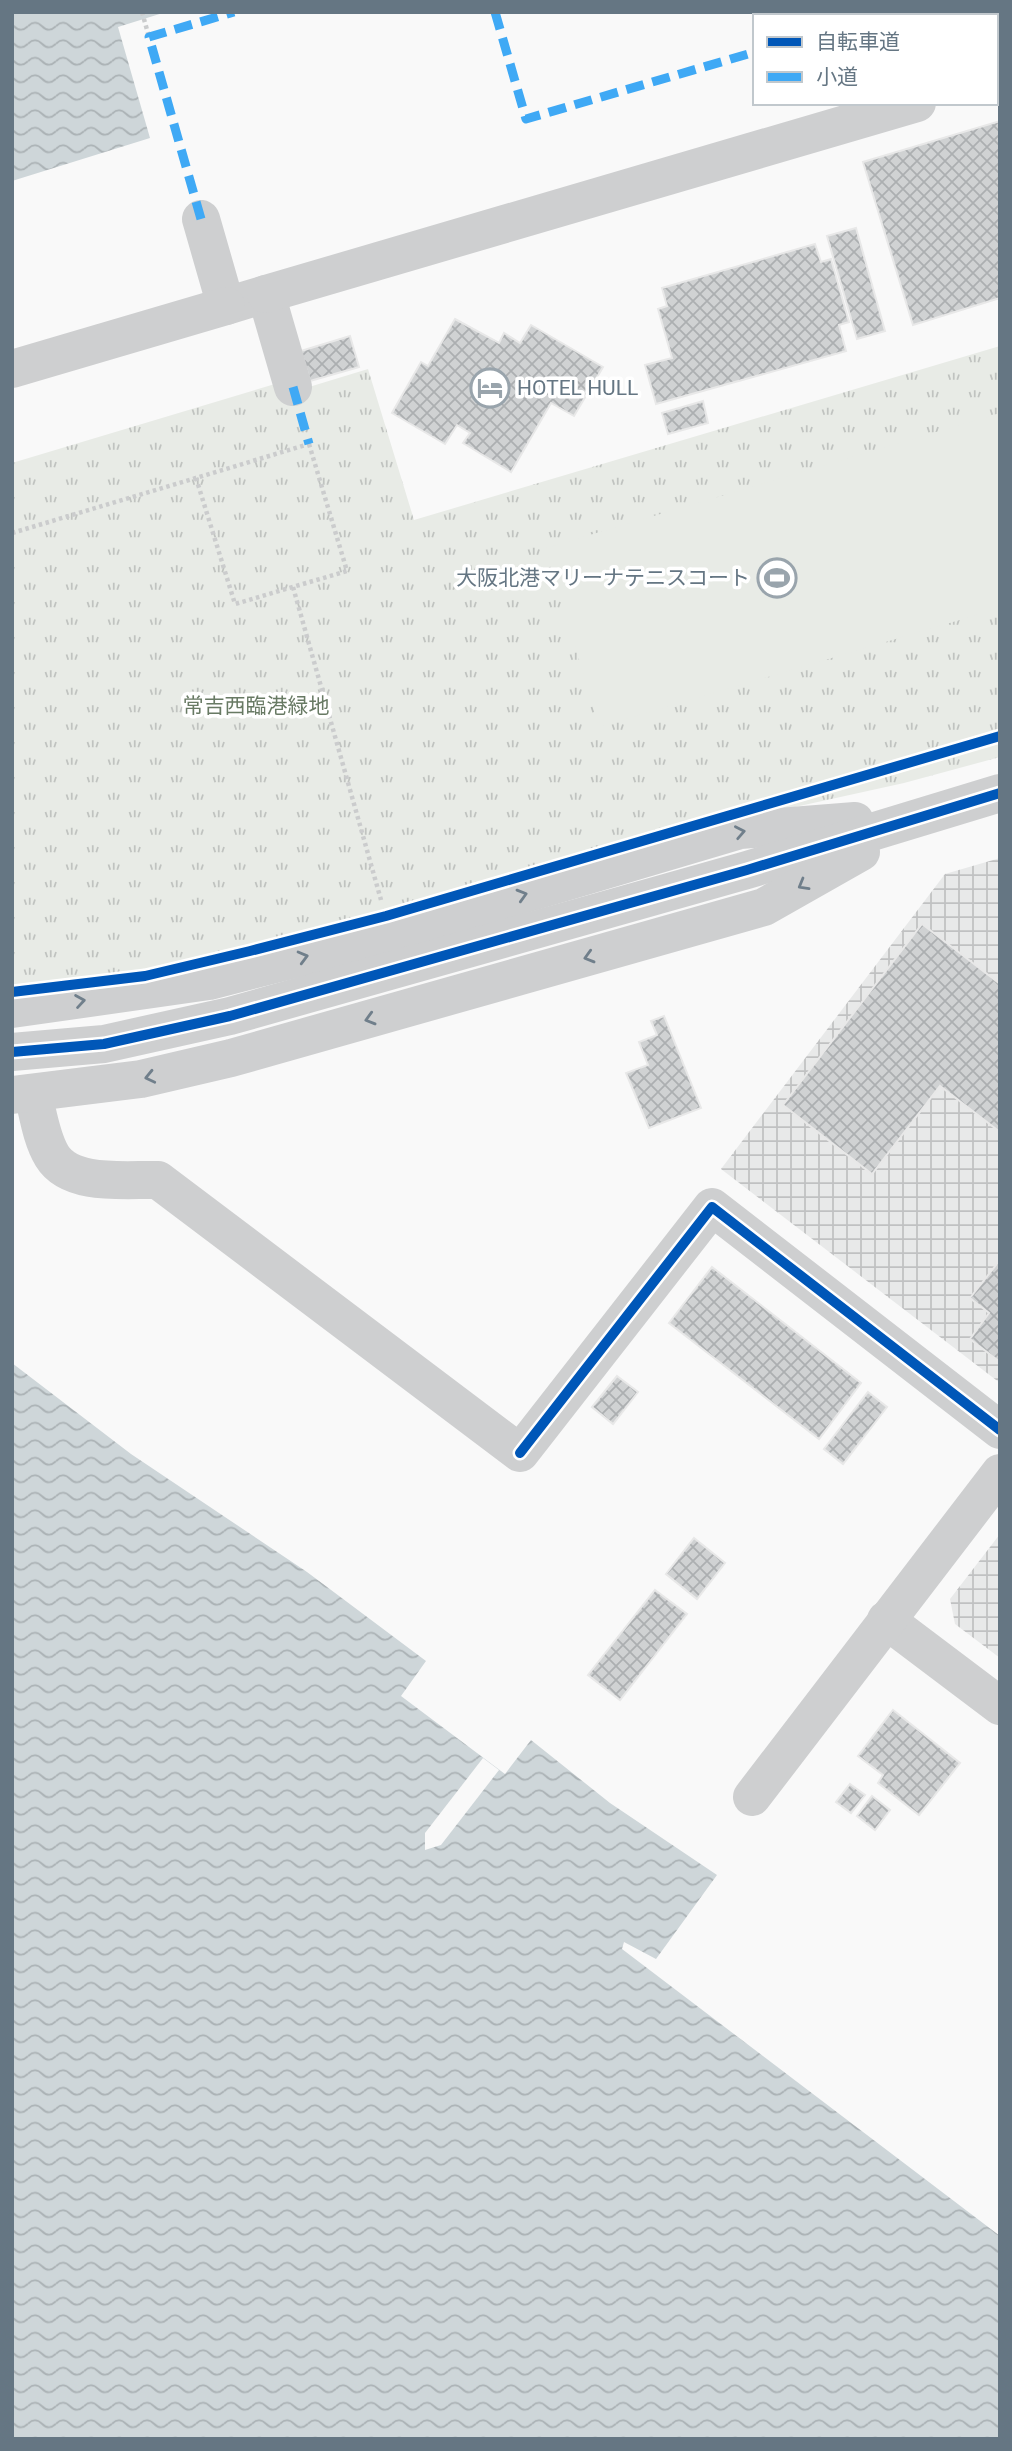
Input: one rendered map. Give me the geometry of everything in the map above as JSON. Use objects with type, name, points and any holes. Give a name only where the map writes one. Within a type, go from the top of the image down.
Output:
[{"type":"street","points":[[12,369],[910,105]]},
{"type":"street","points":[[201,219],[226,306]]},
{"type":"street","points":[[266,294],[293,387]]},
{"type":"street","points":[[12,1052],[104,1044],[257,1009],[747,870],[1000,793]]},
{"type":"street","points":[[12,1009],[209,981],[373,939],[740,830],[926,815]]},
{"type":"street","points":[[926,815],[764,907],[231,1058],[141,1079],[23,1094],[52,1157],[65,1170],[83,1177],[158,1180],[520,1452],[712,1207],[1000,1430]]},
{"type":"street","points":[[752,1797],[1000,1473]]},
{"type":"street","points":[[886,1620],[1000,1706]]},
{"type":"path","points":[[142,12],[149,37]]},
{"type":"path","points":[[12,533],[309,444],[347,571],[234,604],[196,478]]},
{"type":"path","points":[[293,587],[382,903]]},
{"type":"shaded area","points":[[1000,858],[1000,1383],[721,1169],[945,874]]},
{"type":"shaded area","points":[[1000,1534],[1000,1658],[955,1624],[950,1599]]},
{"type":"green space","name":"常吉西臨港緑地","points":[[1000,346],[1000,757],[904,783],[795,807],[296,949],[12,999],[12,463],[305,375],[309,387],[368,369],[414,520]]},
{"type":"green space","name":"大阪北港マリーナテニスコート","points":[[1000,413],[1000,608],[599,727],[546,548]]},
{"type":"water","points":[[12,12],[166,12],[118,27],[150,138],[12,181]]},
{"type":"water","points":[[12,1363],[131,1454],[307,1572],[426,1661],[401,1696],[505,1774],[531,1740],[610,1803],[717,1875],[656,1959],[624,1942],[622,1949],[1000,2236],[1000,2439],[12,2439]]},
{"type":"pier","points":[[483,1758],[499,1770],[441,1845],[425,1850],[425,1833]]},
{"type":"building","points":[[1000,121],[1000,298],[913,325],[863,162]]},
{"type":"building","points":[[856,228],[885,331],[857,339],[827,236]]},
{"type":"building","points":[[815,244],[821,262],[831,259],[849,322],[839,325],[846,351],[656,404],[645,365],[672,358],[658,309],[667,306],[662,288]]},
{"type":"building","points":[[455,319],[499,343],[504,333],[520,343],[531,325],[603,367],[574,416],[551,403],[511,472],[463,443],[470,433],[457,425],[445,444],[392,413],[421,362],[428,366]]},
{"type":"building","points":[[350,336],[359,367],[310,381],[301,351]]},
{"type":"building","points":[[703,401],[708,423],[668,434],[662,413]]},
{"type":"building","points":[[922,924],[1000,984],[1000,1132],[940,1086],[872,1174],[783,1105]]},
{"type":"building","points":[[664,1016],[701,1108],[649,1128],[626,1073],[648,1065],[639,1042],[657,1035],[651,1021]]},
{"type":"building","points":[[1000,1260],[1000,1362],[970,1339],[989,1313],[970,1298]]},
{"type":"building","points":[[712,1267],[861,1383],[819,1439],[669,1323]]},
{"type":"building","points":[[617,1376],[638,1392],[613,1424],[592,1407]]},
{"type":"building","points":[[868,1392],[887,1407],[843,1464],[824,1449]]},
{"type":"building","points":[[694,1538],[725,1563],[697,1599],[666,1574]]},
{"type":"building","points":[[655,1590],[687,1614],[620,1700],[588,1675]]},
{"type":"building","points":[[893,1710],[960,1763],[919,1815],[878,1783],[883,1775],[858,1756]]},
{"type":"building","points":[[850,1784],[865,1795],[851,1813],[836,1802]]},
{"type":"building","points":[[872,1796],[890,1810],[875,1830],[857,1816]]},
{"type":"marked path","points":[[201,219],[149,37],[234,12]]},
{"type":"marked path","points":[[495,12],[526,119],[753,53]]},
{"type":"marked path","points":[[886,14],[892,12]]},
{"type":"marked path","points":[[293,387],[309,444]]},
{"type":"cycle path","points":[[12,992],[145,976],[386,916],[1000,736]]},
{"type":"cycle path","points":[[12,1052],[104,1044],[230,1016],[747,870],[1000,793]]},
{"type":"cycle path","points":[[520,1453],[712,1207],[1000,1430]]},
{"type":"place","name":"HOTEL HULL","points":[[490,388]]},
{"type":"place","name":"大阪北港マリーナテニスコート","points":[[777,578]]}]
